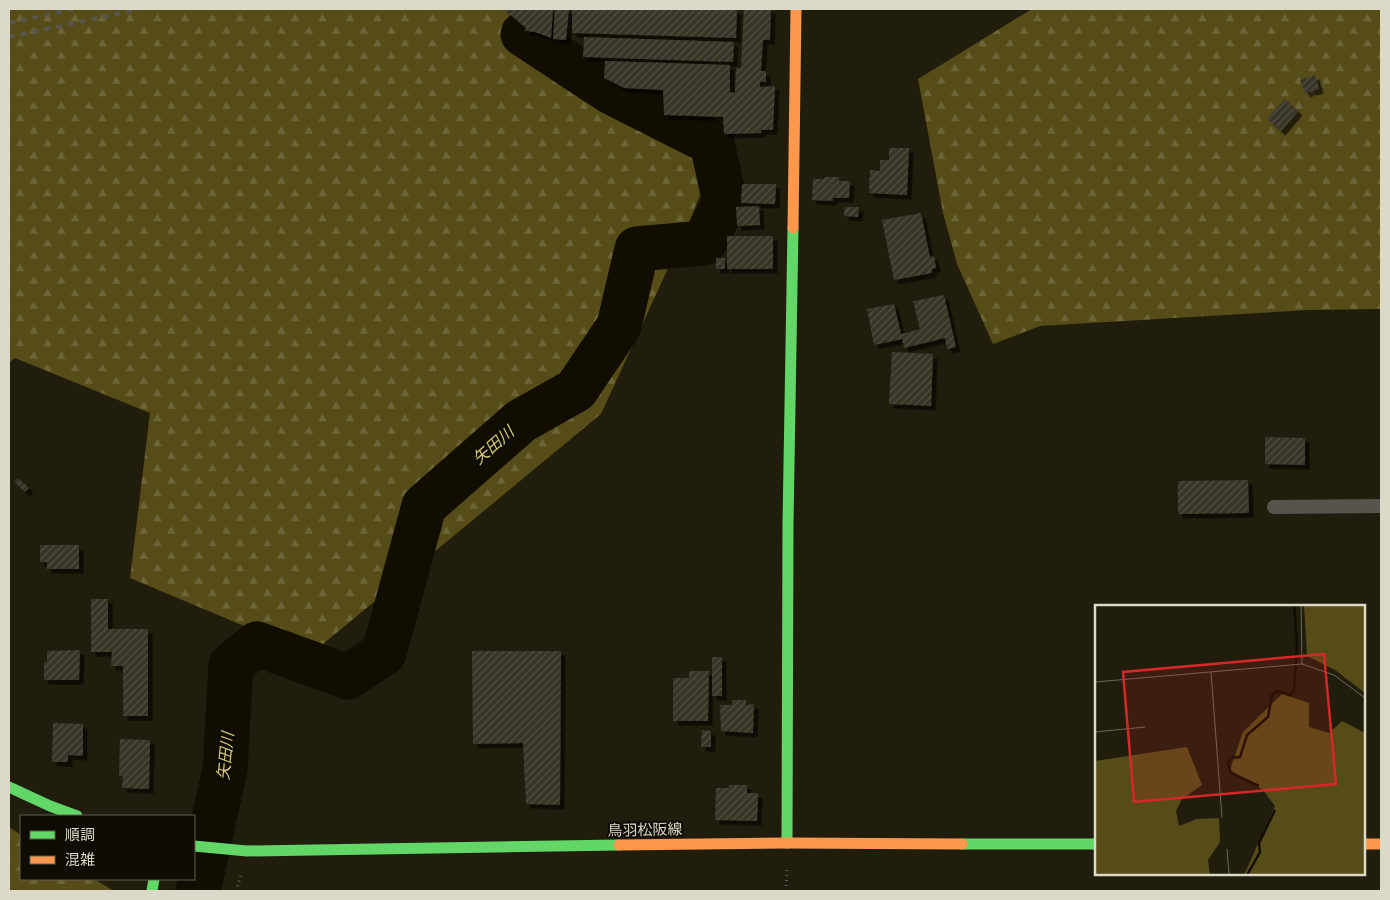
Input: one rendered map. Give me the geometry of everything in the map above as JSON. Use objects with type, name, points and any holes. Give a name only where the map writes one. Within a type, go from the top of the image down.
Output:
[{"type":"main road","points":[[787,844],[788,524],[796,9]]},
{"type":"main road","points":[[9,787],[74,815]]},
{"type":"main road","name":"鳥羽松阪線","points":[[195,846],[247,851],[787,844],[1095,844]]},
{"type":"main road","points":[[1365,844],[1381,844]]},
{"type":"lane","points":[[1274,507],[1381,506]]},
{"type":"green space","points":[[9,9],[506,9],[714,160],[688,225],[601,414],[311,654],[130,578],[150,413],[15,358],[9,363]]},
{"type":"green space","points":[[1032,9],[1381,9],[1381,309],[1310,310],[1040,326],[993,344],[957,264],[943,213],[918,79]]},
{"type":"green space","points":[[9,827],[20,834],[20,880],[96,880],[114,891],[9,891]]},
{"type":"building","points":[[503,9],[553,9],[551,38],[535,32],[525,31],[526,28]]},
{"type":"building","points":[[555,9],[569,9],[566,40],[553,39]]},
{"type":"building","points":[[572,9],[737,9],[736,38],[572,33]]},
{"type":"building","points":[[744,9],[771,9],[770,40],[763,40],[761,71],[766,71],[766,82],[760,82],[760,87],[775,86],[773,130],[761,130],[761,133],[724,134],[723,117],[664,115],[663,90],[624,88],[604,78],[605,61],[730,65],[730,92],[735,93],[736,68],[741,68]]},
{"type":"building","points":[[584,37],[734,42],[733,62],[583,57]]},
{"type":"building","points":[[1315,75],[1319,89],[1305,93],[1300,80]]},
{"type":"building","points":[[1285,99],[1298,111],[1281,131],[1267,119]]},
{"type":"building","points":[[889,148],[909,148],[907,195],[869,193],[870,170],[880,171],[880,160],[889,160]]},
{"type":"building","points":[[824,177],[839,177],[839,181],[850,181],[849,198],[833,198],[833,201],[812,200],[813,179],[824,179]]},
{"type":"building","points":[[742,184],[776,184],[775,204],[741,203]]},
{"type":"building","points":[[759,206],[760,225],[737,226],[736,207]]},
{"type":"building","points":[[845,207],[859,207],[858,217],[844,216]]},
{"type":"building","points":[[921,213],[930,257],[934,256],[936,268],[932,269],[932,273],[894,280],[882,220]]},
{"type":"building","points":[[727,236],[773,236],[773,269],[727,269]]},
{"type":"building","points":[[716,258],[725,258],[725,269],[716,269]]},
{"type":"building","points":[[944,295],[956,347],[947,349],[945,338],[904,348],[902,339],[874,345],[867,309],[894,304],[901,334],[920,329],[913,301]]},
{"type":"building","points":[[892,352],[933,354],[931,406],[889,404]]},
{"type":"building","points":[[1265,437],[1305,438],[1305,465],[1265,464]]},
{"type":"building","points":[[18,478],[29,488],[25,492],[14,482]]},
{"type":"building","points":[[1248,480],[1249,513],[1178,514],[1178,481]]},
{"type":"building","points":[[40,545],[79,545],[79,569],[47,569],[47,562],[40,562]]},
{"type":"building","points":[[91,599],[108,599],[108,629],[148,629],[148,716],[123,716],[123,666],[111,666],[112,652],[91,652]]},
{"type":"building","points":[[80,650],[79,680],[44,680],[44,662],[47,662],[47,651]]},
{"type":"building","points":[[472,651],[561,651],[560,805],[526,804],[523,743],[473,744]]},
{"type":"building","points":[[712,657],[722,657],[722,696],[712,696]]},
{"type":"building","points":[[689,671],[709,671],[708,721],[673,721],[673,678],[689,678]]},
{"type":"building","points":[[732,700],[746,700],[746,705],[754,704],[753,733],[721,731],[720,705],[732,705]]},
{"type":"building","points":[[53,723],[83,724],[83,756],[68,755],[68,762],[52,762]]},
{"type":"building","points":[[702,730],[711,731],[711,747],[701,747]]},
{"type":"building","points":[[120,739],[150,740],[149,789],[122,788],[123,776],[119,776]]},
{"type":"building","points":[[729,785],[747,785],[747,793],[758,793],[757,821],[715,820],[716,788],[729,788]]},
{"type":"waterway","name":"矢田川","points":[[198,891],[225,769],[231,665],[257,644],[348,677],[384,653],[424,506],[521,421],[576,390],[619,326],[637,249],[704,243],[725,202],[712,143],[611,92],[523,34]]},
{"type":"railway","points":[[9,23],[74,9]]},
{"type":"railway","points":[[9,37],[140,9]]},
{"type":"traffic: fast","points":[[787,843],[788,524],[793,228]]},
{"type":"traffic: fast","points":[[9,787],[74,815]]},
{"type":"traffic: fast","points":[[962,844],[1095,844]]},
{"type":"traffic: fast","points":[[195,846],[247,851],[619,845]]},
{"type":"traffic: fast","points":[[152,891],[154,880]]},
{"type":"traffic: slow","points":[[793,228],[796,9]]},
{"type":"traffic: slow","points":[[619,845],[787,843],[962,844]]},
{"type":"traffic: slow","points":[[1365,844],[1381,844]]}]
